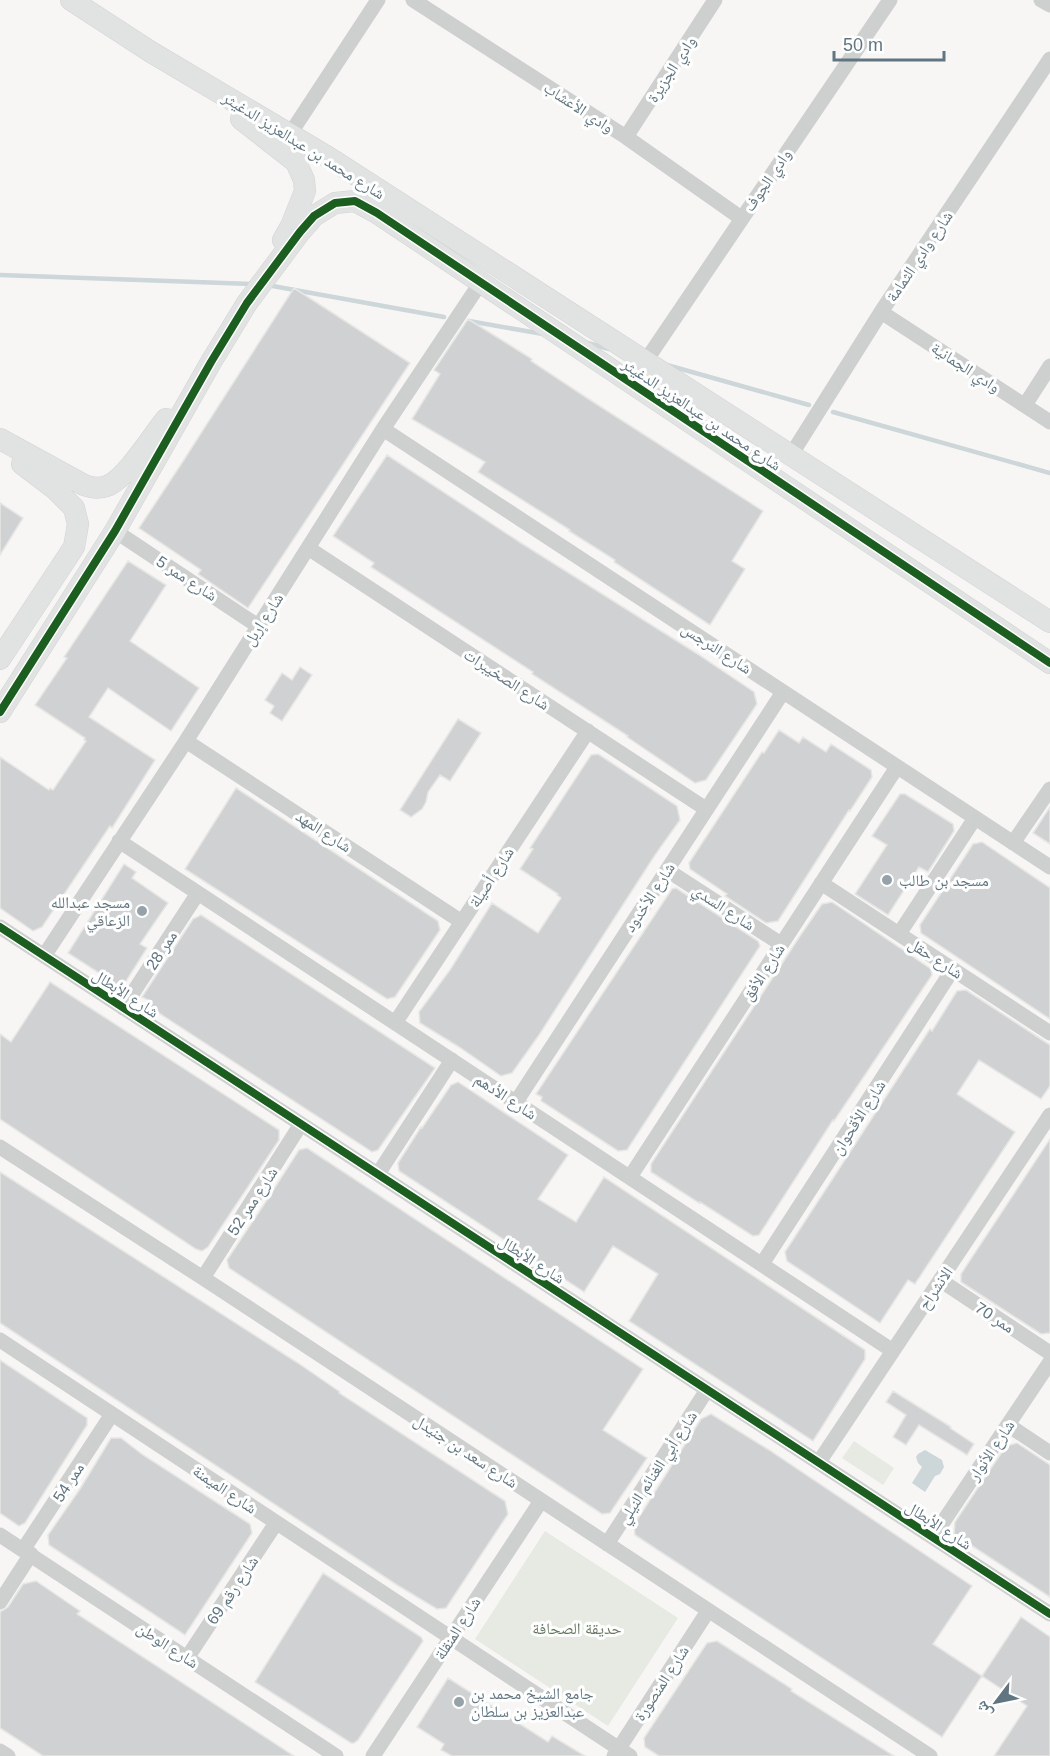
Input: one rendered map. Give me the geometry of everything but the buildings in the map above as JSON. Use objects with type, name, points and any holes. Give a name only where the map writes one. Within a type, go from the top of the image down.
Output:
[{"type":"street","name":"شارع محمد بن عبدالعزيز الدغيثر","points":[[71,0],[152,52],[290,134],[1050,622]]},
{"type":"street","points":[[290,134],[378,0]]},
{"type":"street","name":"وادي الأعشاب","points":[[413,0],[626,137],[741,218]]},
{"type":"street","name":"وادي الجوف","points":[[645,362],[890,0]]},
{"type":"street","points":[[1041,0],[1050,5]]},
{"type":"street","name":"وادي الجزيرة","points":[[626,137],[709,2]]},
{"type":"street","points":[[0,712],[115,531],[291,226],[305,191],[304,180],[296,162],[251,125],[152,52]]},
{"type":"street","name":"شارع وادي الثمامة","points":[[791,455],[881,312],[1050,59]]},
{"type":"street","name":"شارع محمد بن عبدالعزيز الدغيثر","points":[[247,303],[314,216],[335,203],[355,201],[377,213],[481,282],[1050,663]]},
{"type":"street","name":"شارع إربل","points":[[44,956],[186,741],[384,429],[481,282]]},
{"type":"street","name":"وادي الجمانية","points":[[881,312],[1050,422]]},
{"type":"street","points":[[0,439],[84,485],[99,488],[114,482],[127,469],[211,362]]},
{"type":"street","points":[[1025,405],[1050,366]]},
{"type":"street","name":"شارع النرجس","points":[[384,429],[1050,867]]},
{"type":"street","points":[[0,447],[55,489],[74,508],[78,524],[74,547],[0,659]]},
{"type":"street","name":"شارع ممر 5","points":[[115,531],[258,626]]},
{"type":"street","name":"شارع الصخيبرات","points":[[309,548],[706,809]]},
{"type":"street","points":[[932,583],[949,557]]},
{"type":"street","name":"شارع الأخدود","points":[[516,1102],[783,692]]},
{"type":"street","name":"شارع أصيلة","points":[[395,1023],[588,731]]},
{"type":"street","name":"شارع المهد","points":[[186,741],[462,921]]},
{"type":"street","name":"شارع الأفق","points":[[630,1177],[897,767]]},
{"type":"street","points":[[1013,843],[1050,789]]},
{"type":"street","points":[[899,934],[975,818]]},
{"type":"street","name":"شارع الأدهم","points":[[119,841],[893,1351]]},
{"type":"street","name":"شارع السدي","points":[[667,870],[781,944]]},
{"type":"street","name":"شارع حقل","points":[[821,883],[1050,1033]]},
{"type":"street","name":"ممر 28","points":[[123,1008],[198,893]]},
{"type":"street","name":"شارع الأبطال","points":[[0,927],[1050,1614]]},
{"type":"street","name":"شارع الأقحوان","points":[[762,1264],[953,969]]},
{"type":"street","points":[[378,1174],[452,1060]]},
{"type":"street","name":"الانشراح","points":[[819,1462],[1050,1115]]},
{"type":"street","name":"شارع ممر 52","points":[[203,1278],[302,1124]]},
{"type":"street","name":"شارع سعد بن جنيدل","points":[[0,1147],[930,1756]]},
{"type":"street","name":"ممر 70","points":[[940,1280],[1050,1353]]},
{"type":"street","name":"شارع الميمنة","points":[[0,1340],[451,1638],[621,1754]]},
{"type":"street","name":"شارع الأنوار","points":[[933,1537],[1050,1362]]},
{"type":"street","name":"شارع أبي الغنائم النيلي","points":[[607,1544],[707,1390]]},
{"type":"street","name":"ممر 54","points":[[0,1602],[27,1552],[112,1414]]},
{"type":"street","points":[[1008,1425],[1050,1453]]},
{"type":"street","name":"شارع المنقلة","points":[[373,1756],[541,1501]]},
{"type":"street","name":"شارع رقم 69","points":[[187,1658],[276,1523]]},
{"type":"street","name":"شارع الوطن","points":[[0,1535],[336,1756]]},
{"type":"street","name":"شارع المنصورة","points":[[621,1754],[708,1611]]},
{"type":"street","points":[[0,1751],[8,1756]]},
{"type":"green space","points":[[854,1441],[894,1468],[883,1485],[842,1458]]},
{"type":"green space","name":"حديقة الصحافة","points":[[545,1531],[678,1618],[608,1726],[475,1639]]},
{"type":"shaded area","points":[[925,1450],[942,1460],[944,1467],[925,1492],[912,1483],[922,1467],[916,1457]]},
{"type":"waterway","points":[[0,275],[252,284]]},
{"type":"waterway","points":[[267,285],[444,317]]},
{"type":"waterway","points":[[469,321],[543,334]]},
{"type":"waterway","points":[[588,343],[609,349]]},
{"type":"waterway","points":[[667,365],[809,405]]},
{"type":"waterway","points":[[833,412],[1050,473]]},
{"type":"cycle path","points":[[0,712],[115,531],[247,303],[314,216],[335,203],[355,201],[377,213],[1050,663]]},
{"type":"cycle path","points":[[0,927],[1050,1614]]},
{"type":"place","name":"مسجد بن طالب","points":[[887,880]]},
{"type":"place","name":"مسجد عبدالله الزعاقي","points":[[142,911]]},
{"type":"place","name":"جامع الشيخ محمد بن عبدالعزيز بن سلطان","points":[[459,1702]]}]
